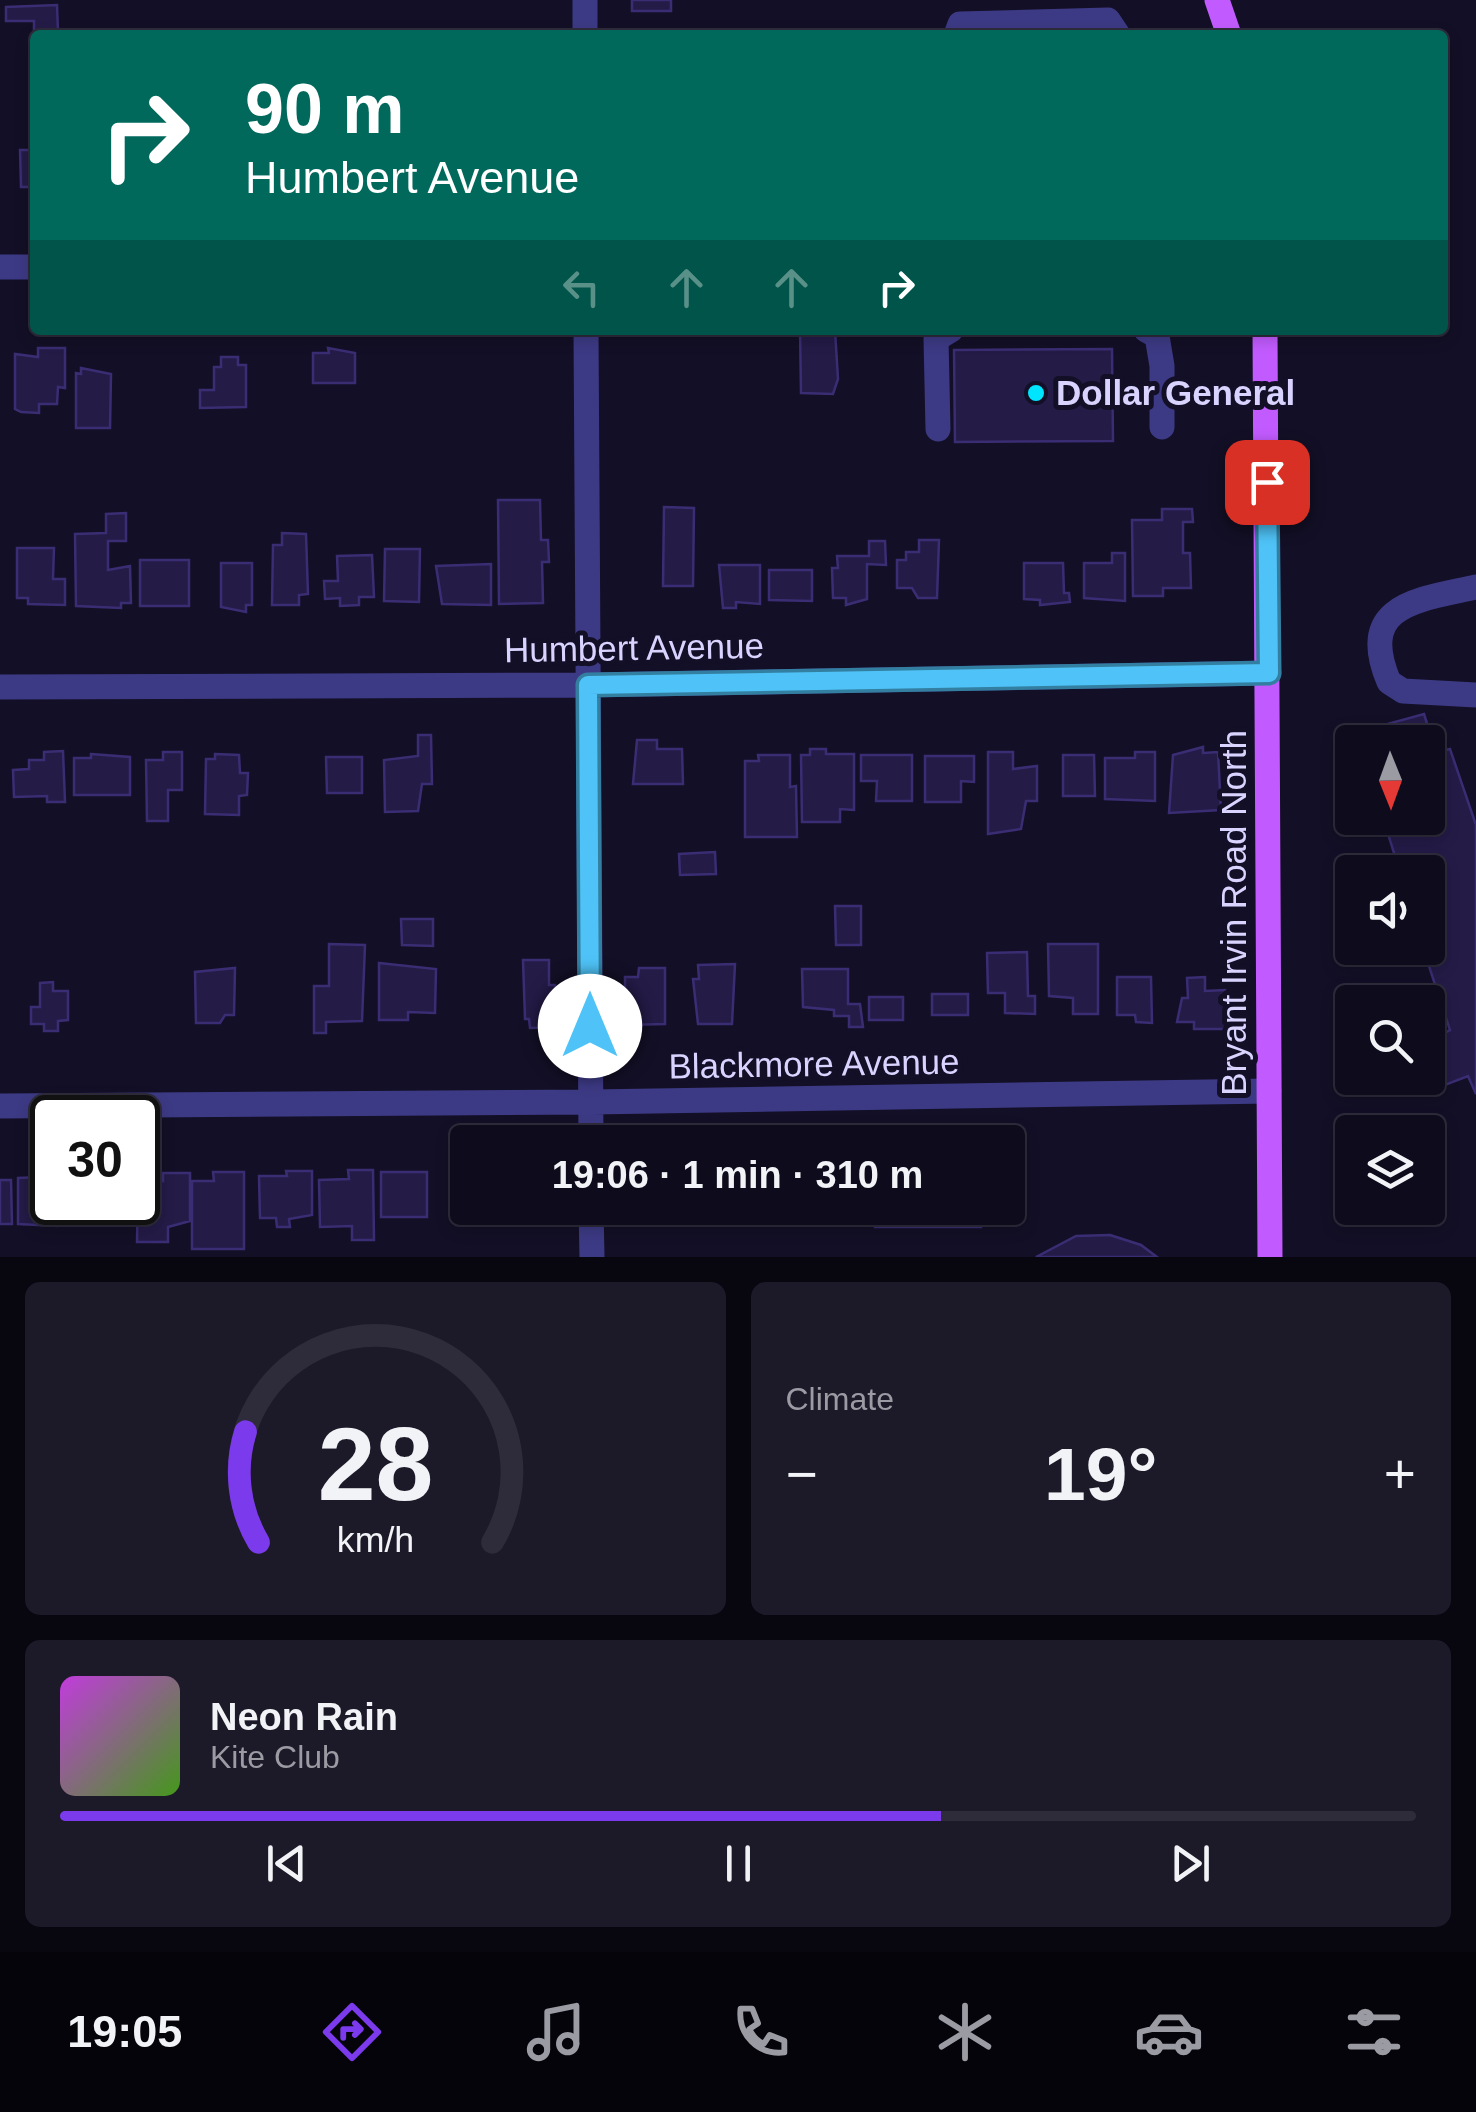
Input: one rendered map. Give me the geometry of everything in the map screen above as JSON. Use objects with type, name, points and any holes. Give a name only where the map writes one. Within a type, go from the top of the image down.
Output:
[{"type":"main road","points":[[1217,0],[1227,30]]},
{"type":"main road","name":"Bryant Irvin Road North","points":[[1265,335],[1270,1257]]},
{"type":"street","points":[[584,0],[585,30]]},
{"type":"street","points":[[958,30],[960,24],[1108,20],[1115,30]]},
{"type":"street","points":[[0,267],[30,267]]},
{"type":"street","points":[[586,335],[591,1125]]},
{"type":"street","points":[[938,430],[936,338],[942,335]]},
{"type":"street","points":[[1155,335],[1162,366],[1162,427]]},
{"type":"street","points":[[1476,587],[1408,602],[1384,622],[1379,640],[1389,682],[1403,691],[1476,694]]},
{"type":"street","name":"Humbert Avenue","points":[[0,688],[588,685],[1269,673]]},
{"type":"street","name":"Blackmore Avenue","points":[[0,1106],[1269,1091]]},
{"type":"street","points":[[592,1225],[592,1257]]},
{"type":"building","points":[[632,0],[671,0],[671,11],[632,11]]},
{"type":"building","points":[[57,5],[58,30],[34,30],[34,21],[6,21],[6,7]]},
{"type":"building","points":[[20,150],[30,150],[30,187],[21,187]]},
{"type":"building","points":[[800,335],[835,335],[838,379],[833,394],[801,393]]},
{"type":"building","points":[[38,348],[65,348],[65,388],[58,387],[57,404],[39,404],[39,413],[21,412],[15,409],[15,354],[38,357]]},
{"type":"building","points":[[328,348],[355,353],[355,383],[313,383],[313,353],[329,353]]},
{"type":"building","points":[[1112,349],[1113,441],[955,442],[954,350]]},
{"type":"building","points":[[221,357],[238,357],[238,365],[246,365],[246,407],[200,408],[200,390],[214,390],[214,367],[221,367]]},
{"type":"building","points":[[81,368],[111,374],[110,428],[76,428],[76,373],[81,374]]},
{"type":"building","points":[[498,500],[540,500],[541,540],[548,540],[549,562],[542,562],[543,603],[499,604]]},
{"type":"building","points":[[664,507],[694,508],[693,586],[663,586]]},
{"type":"building","points":[[1162,509],[1192,509],[1193,522],[1183,522],[1183,553],[1190,553],[1191,588],[1163,588],[1163,596],[1133,596],[1132,520],[1162,520]]},
{"type":"building","points":[[126,513],[126,541],[108,541],[108,570],[130,566],[131,603],[121,603],[121,608],[76,606],[75,534],[106,533],[106,514]]},
{"type":"building","points":[[282,533],[306,534],[308,594],[299,595],[299,605],[272,605],[273,545],[282,545]]},
{"type":"building","points":[[919,540],[939,540],[937,598],[918,598],[912,588],[897,588],[897,560],[906,560],[906,552],[919,552]]},
{"type":"building","points":[[869,541],[885,541],[886,565],[867,564],[867,599],[846,605],[846,598],[833,598],[832,568],[838,568],[837,556],[869,556]]},
{"type":"building","points":[[17,548],[54,548],[53,579],[65,579],[65,605],[28,604],[28,598],[17,598]]},
{"type":"building","points":[[385,549],[420,549],[419,602],[384,601]]},
{"type":"building","points":[[1112,553],[1125,553],[1125,601],[1084,598],[1084,563],[1112,563]]},
{"type":"building","points":[[372,555],[374,597],[359,597],[359,605],[340,606],[340,598],[325,599],[324,581],[338,581],[337,556]]},
{"type":"building","points":[[140,560],[189,560],[189,606],[140,606]]},
{"type":"building","points":[[221,563],[252,563],[252,605],[246,605],[246,612],[221,607]]},
{"type":"building","points":[[1024,563],[1063,563],[1064,593],[1069,593],[1070,602],[1040,605],[1040,600],[1024,599]]},
{"type":"building","points":[[491,564],[491,605],[442,604],[436,566]]},
{"type":"building","points":[[719,565],[760,565],[760,604],[736,602],[736,608],[723,608]]},
{"type":"building","points":[[769,570],[812,570],[812,601],[769,600]]},
{"type":"building","points":[[1424,714],[1427,725],[1384,725]]},
{"type":"building","points":[[418,735],[431,735],[432,784],[422,784],[418,811],[385,812],[384,760],[418,756]]},
{"type":"building","points":[[637,740],[657,740],[657,749],[682,749],[683,784],[633,784]]},
{"type":"building","points":[[1203,747],[1203,753],[1218,752],[1221,810],[1169,813],[1173,755]]},
{"type":"building","points":[[810,749],[826,749],[826,754],[854,754],[854,810],[840,809],[840,822],[802,822],[801,755],[810,755]]},
{"type":"building","points":[[1450,749],[1476,825],[1476,1094],[1468,1076],[1445,1085],[1445,1032],[1450,1030],[1445,1015],[1445,985],[1435,985],[1429,965],[1445,965],[1445,855],[1395,855],[1388,835],[1445,835],[1445,750]]},
{"type":"building","points":[[63,751],[65,802],[47,802],[47,796],[14,797],[13,770],[29,769],[29,760],[44,760],[44,752]]},
{"type":"building","points":[[163,752],[182,752],[182,790],[168,790],[168,821],[147,821],[146,760],[163,760]]},
{"type":"building","points":[[988,752],[1013,752],[1013,769],[1037,766],[1037,801],[1026,801],[1021,829],[988,834]]},
{"type":"building","points":[[1135,752],[1155,752],[1155,801],[1105,799],[1105,758],[1135,758]]},
{"type":"building","points":[[91,754],[130,757],[130,795],[74,795],[74,758],[91,758]]},
{"type":"building","points":[[215,754],[239,755],[240,773],[248,773],[247,795],[239,796],[239,815],[205,814],[206,759],[215,759]]},
{"type":"building","points":[[758,755],[790,755],[790,787],[796,786],[797,837],[745,837],[745,761],[759,761]]},
{"type":"building","points":[[861,755],[912,755],[912,801],[876,801],[877,781],[861,781]]},
{"type":"building","points":[[1063,755],[1094,755],[1095,796],[1063,796]]},
{"type":"building","points":[[925,756],[974,756],[974,782],[961,781],[961,802],[925,802]]},
{"type":"building","points":[[326,757],[362,757],[362,793],[327,793]]},
{"type":"building","points":[[715,852],[716,874],[680,875],[679,854]]},
{"type":"building","points":[[835,906],[861,906],[861,945],[836,945]]},
{"type":"building","points":[[401,919],[433,919],[433,946],[402,945]]},
{"type":"building","points":[[329,944],[365,945],[362,1021],[326,1022],[326,1033],[314,1033],[314,986],[329,986]]},
{"type":"building","points":[[1048,944],[1098,944],[1098,1014],[1073,1014],[1073,998],[1049,996]]},
{"type":"building","points":[[1027,952],[1028,996],[1035,996],[1035,1014],[1005,1013],[1005,993],[988,993],[987,953]]},
{"type":"building","points":[[523,960],[549,960],[549,985],[555,985],[556,1027],[530,1028],[529,1019],[525,1019]]},
{"type":"building","points":[[379,963],[436,969],[435,1013],[408,1012],[408,1020],[379,1020]]},
{"type":"building","points":[[735,964],[732,1024],[698,1024],[693,979],[699,979],[698,965]]},
{"type":"building","points":[[235,968],[234,1015],[225,1015],[220,1023],[196,1023],[195,972]]},
{"type":"building","points":[[639,968],[665,968],[665,1024],[626,1025],[626,1013],[615,1013],[614,1000],[625,1000],[625,977],[638,977]]},
{"type":"building","points":[[802,969],[848,969],[848,1004],[860,1004],[863,1027],[849,1027],[849,1016],[834,1016],[834,1010],[803,1007]]},
{"type":"building","points":[[1117,977],[1151,977],[1152,1023],[1136,1022],[1135,1015],[1117,1015]]},
{"type":"building","points":[[1205,977],[1205,991],[1225,990],[1225,1029],[1194,1029],[1194,1022],[1177,1022],[1182,998],[1188,998],[1187,978]]},
{"type":"building","points":[[53,982],[53,991],[68,991],[68,1020],[58,1021],[58,1031],[44,1031],[44,1024],[31,1024],[31,1007],[40,1007],[40,983]]},
{"type":"building","points":[[932,994],[968,994],[968,1015],[932,1015]]},
{"type":"building","points":[[869,997],[903,997],[903,1020],[869,1020]]},
{"type":"building","points":[[348,1170],[373,1170],[374,1240],[352,1240],[352,1226],[320,1227],[319,1180],[349,1179]]},
{"type":"building","points":[[286,1171],[312,1171],[312,1215],[289,1219],[290,1227],[277,1227],[276,1218],[260,1218],[259,1176],[287,1176]]},
{"type":"building","points":[[213,1172],[244,1172],[244,1249],[192,1249],[192,1181],[214,1181]]},
{"type":"building","points":[[381,1172],[427,1172],[427,1217],[381,1217]]},
{"type":"building","points":[[163,1173],[190,1173],[190,1221],[168,1227],[168,1242],[137,1242],[137,1225],[160,1225]]},
{"type":"building","points":[[18,1178],[30,1178],[30,1225],[18,1224]]},
{"type":"building","points":[[0,1180],[11,1180],[12,1224],[0,1224]]},
{"type":"building","points":[[875,1225],[981,1225],[981,1227]]},
{"type":"building","points":[[1110,1235],[1141,1245],[1157,1257],[1036,1257],[1076,1236]]},
{"type":"place","name":"Dollar General","points":[[1036,393]]},
{"type":"route","points":[[590,1026],[588,685],[1269,673],[1267,482]]}]
